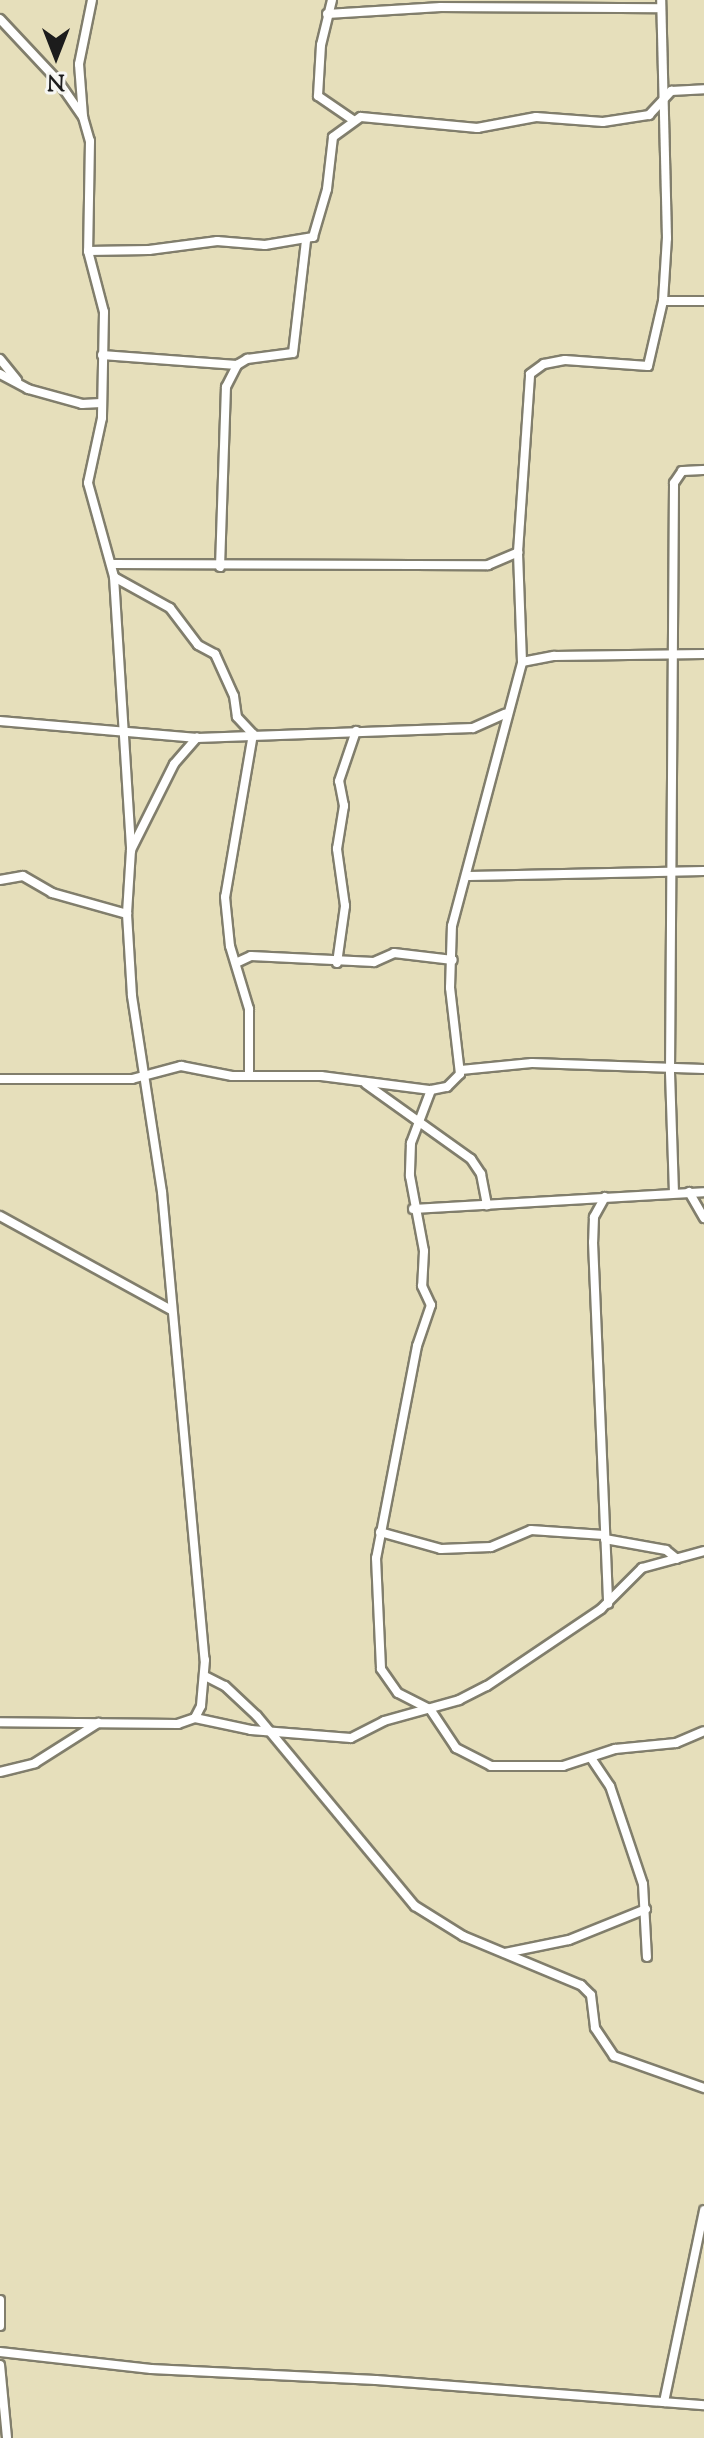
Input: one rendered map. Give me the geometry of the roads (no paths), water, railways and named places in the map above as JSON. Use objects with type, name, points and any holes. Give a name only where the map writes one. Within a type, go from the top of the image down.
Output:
[{"type":"street","points":[[92,0],[79,64],[83,117],[91,151],[88,251],[104,306],[101,403],[88,483],[114,577],[131,850],[127,914],[162,1192],[205,1676],[195,1718]]},
{"type":"street","points":[[332,0],[327,14],[318,96],[353,120]]},
{"type":"street","points":[[327,14],[441,3],[661,4],[663,301],[648,366],[565,360],[544,364],[530,374],[518,552],[522,662],[506,714],[469,876],[452,926],[450,988],[461,1070]]},
{"type":"street","points":[[0,19],[47,67],[83,117]]},
{"type":"street","points":[[88,251],[306,240],[316,233],[333,137],[353,120],[369,116],[477,128],[540,117],[603,122],[649,115],[663,94],[704,89]]},
{"type":"street","points":[[102,355],[237,365],[257,356],[293,353],[306,240]]},
{"type":"street","points":[[663,301],[704,301]]},
{"type":"street","points":[[0,359],[28,389],[82,404],[101,403]]},
{"type":"street","points":[[220,567],[225,396],[237,365]]},
{"type":"street","points":[[0,374],[17,380]]},
{"type":"street","points":[[674,1193],[670,1072],[674,483],[682,471],[704,470]]},
{"type":"street","points":[[111,564],[220,567],[488,565],[518,552]]},
{"type":"street","points":[[114,577],[176,612],[198,645],[215,654],[234,696],[237,717],[253,734]]},
{"type":"street","points":[[522,662],[554,656],[704,654]]},
{"type":"street","points":[[0,721],[123,729],[197,738],[473,728],[506,714]]},
{"type":"street","points":[[337,963],[345,906],[337,849],[344,806],[339,781],[356,731]]},
{"type":"street","points":[[249,1076],[249,1009],[238,962],[230,946],[226,877],[253,734]]},
{"type":"street","points":[[131,850],[174,764],[197,738]]},
{"type":"street","points":[[469,876],[704,871]]},
{"type":"street","points":[[0,880],[26,876],[52,893],[127,914]]},
{"type":"street","points":[[238,962],[251,956],[337,963],[374,962],[394,953],[453,960]]},
{"type":"street","points":[[0,1079],[132,1079],[181,1066],[249,1076],[363,1082],[431,1090],[447,1087],[461,1070],[532,1063],[621,1064],[670,1072],[704,1069]]},
{"type":"street","points":[[363,1082],[420,1119],[475,1164],[487,1205]]},
{"type":"street","points":[[431,1090],[411,1143],[413,1209],[424,1251],[422,1286],[431,1305],[417,1346],[403,1436],[380,1532],[375,1604],[381,1669],[398,1693],[430,1709],[456,1748],[481,1764],[563,1766],[615,1749],[684,1741],[704,1731]]},
{"type":"street","points":[[689,1192],[704,1218]]},
{"type":"street","points":[[413,1209],[704,1192]]},
{"type":"street","points":[[605,1197],[594,1217],[593,1242],[608,1604]]},
{"type":"street","points":[[0,1216],[171,1310]]},
{"type":"street","points":[[380,1532],[441,1549],[491,1547],[531,1530],[604,1537],[666,1550],[677,1559]]},
{"type":"street","points":[[0,1722],[149,1725],[195,1718],[268,1731],[351,1738],[384,1721],[430,1709],[487,1686],[608,1604],[642,1568],[704,1551]]},
{"type":"street","points":[[205,1676],[225,1686],[268,1731],[399,1891],[433,1920],[587,1990],[595,2028],[614,2056],[704,2088]]},
{"type":"street","points":[[0,1772],[35,1763],[99,1723]]},
{"type":"street","points":[[591,1758],[610,1786],[643,1884],[647,1957]]},
{"type":"street","points":[[504,1953],[569,1940],[646,1909]]},
{"type":"street","points":[[664,2402],[704,2210]]},
{"type":"street","points":[[0,2300],[0,2326]]},
{"type":"street","points":[[0,2352],[114,2366],[704,2405]]},
{"type":"street","points":[[0,2365],[7,2438]]}]
